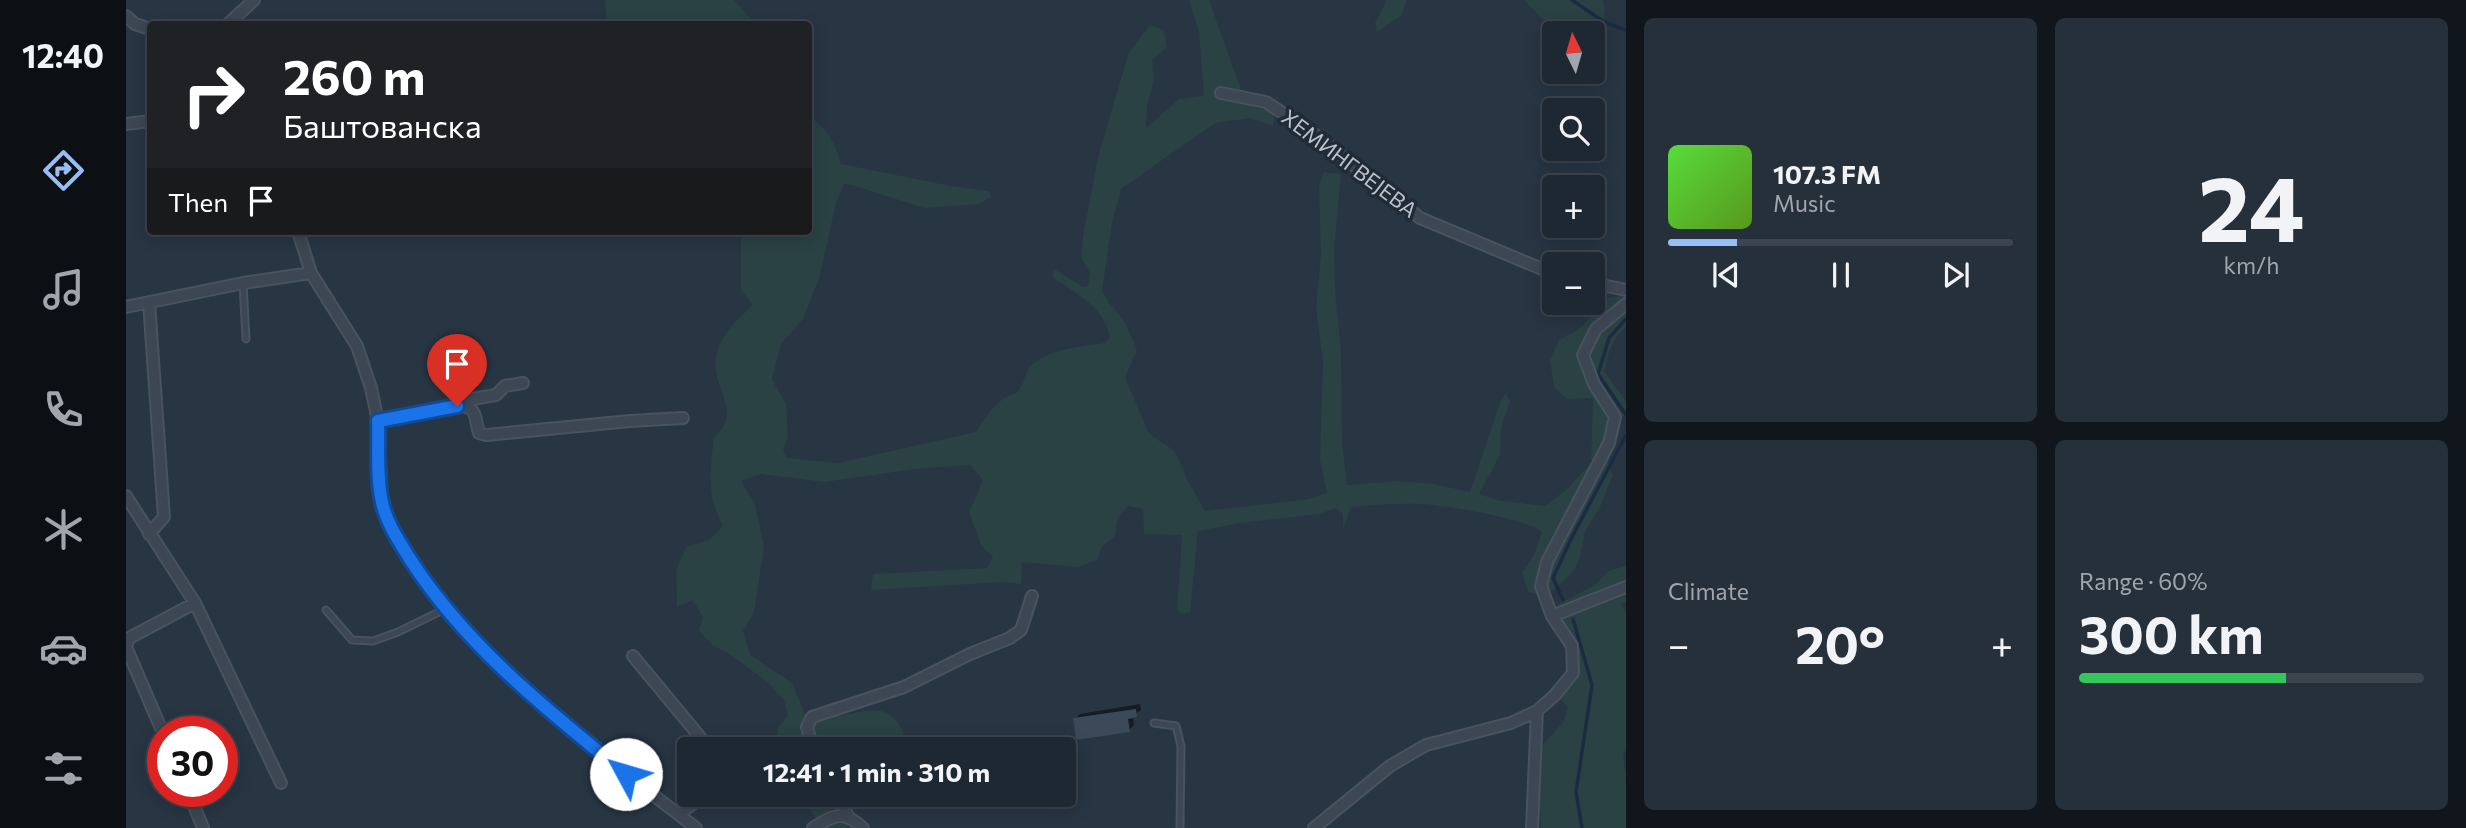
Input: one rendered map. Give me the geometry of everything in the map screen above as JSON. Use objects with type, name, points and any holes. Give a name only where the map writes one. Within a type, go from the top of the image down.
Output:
[{"type":"street","points":[[231,21],[254,0]]},
{"type":"street","points":[[126,16],[135,24],[147,28]]},
{"type":"street","name":"ХЕМИНГВЕЈЕВА","points":[[1221,93],[1266,102],[1317,136],[1420,218],[1542,269]]},
{"type":"street","points":[[126,124],[147,121]]},
{"type":"street","points":[[299,235],[311,272],[356,346],[371,388],[378,421],[382,501],[389,523],[430,589],[445,609],[489,655],[557,717],[696,828]]},
{"type":"street","points":[[126,307],[311,272]]},
{"type":"street","points":[[1605,286],[1626,290]]},
{"type":"street","points":[[149,302],[164,517],[149,534]]},
{"type":"street","points":[[1626,304],[1597,329],[1583,355],[1594,384],[1615,417],[1626,424]]},
{"type":"street","points":[[378,421],[464,406],[471,399],[496,395],[505,386],[523,383]]},
{"type":"street","points":[[464,406],[474,411],[480,433],[486,435],[683,418]]},
{"type":"street","points":[[1314,828],[1390,766],[1426,745],[1511,723],[1537,711],[1573,673],[1572,646],[1552,616],[1541,586],[1547,562],[1609,443],[1615,417]]},
{"type":"street","points":[[126,496],[195,603],[281,783]]},
{"type":"street","points":[[1552,616],[1626,587]]},
{"type":"street","points":[[810,737],[807,727],[812,717],[904,687],[1010,638],[1021,630],[1032,596]]},
{"type":"street","points":[[156,716],[126,647],[129,638],[195,603]]},
{"type":"street","points":[[633,656],[700,737]]},
{"type":"street","points":[[1532,828],[1537,711]]},
{"type":"street","points":[[194,807],[203,828]]},
{"type":"street","points":[[679,814],[689,807]]},
{"type":"street","points":[[844,807],[848,816],[863,828]]},
{"type":"street","points":[[813,828],[835,815],[848,816]]},
{"type":"lane","points":[[243,283],[246,340]]},
{"type":"lane","points":[[326,610],[352,640],[373,642],[445,609]]},
{"type":"lane","points":[[1154,723],[1176,726],[1181,746],[1180,828]]},
{"type":"green space","points":[[605,0],[734,0],[753,21],[607,21]]},
{"type":"green space","points":[[1189,0],[1209,0],[1245,101],[1274,113],[1273,126],[1250,118],[1215,123],[1121,189],[1112,223],[1102,291],[1125,322],[1137,350],[1125,377],[1149,434],[1175,451],[1205,511],[1309,499],[1327,493],[1320,460],[1323,362],[1316,308],[1321,254],[1319,186],[1324,172],[1341,174],[1334,249],[1341,350],[1342,443],[1347,485],[1397,481],[1434,484],[1470,492],[1500,403],[1506,393],[1510,402],[1501,428],[1500,455],[1479,494],[1497,500],[1545,506],[1567,489],[1591,463],[1593,398],[1567,399],[1554,387],[1550,360],[1559,340],[1578,330],[1592,315],[1605,315],[1607,298],[1626,295],[1626,327],[1614,341],[1604,371],[1626,402],[1626,416],[1615,418],[1608,465],[1613,475],[1601,505],[1585,532],[1574,571],[1553,591],[1535,594],[1528,592],[1522,573],[1533,557],[1542,532],[1520,522],[1433,505],[1378,505],[1351,507],[1343,529],[1343,514],[1336,508],[1319,514],[1198,531],[1190,612],[1183,614],[1177,610],[1182,535],[1144,534],[1143,509],[1128,506],[1118,517],[1115,536],[1101,548],[1097,560],[1078,567],[1022,562],[1021,584],[1003,582],[871,590],[873,574],[987,568],[993,557],[981,545],[969,512],[983,480],[970,465],[915,469],[824,482],[761,474],[741,481],[755,504],[764,546],[754,612],[743,631],[750,655],[792,683],[805,714],[819,718],[879,711],[891,715],[903,737],[778,737],[778,727],[788,716],[784,700],[766,681],[711,644],[699,630],[703,618],[693,600],[677,607],[676,569],[686,547],[709,540],[723,526],[714,504],[711,483],[714,437],[727,417],[715,365],[723,338],[753,305],[741,290],[741,235],[812,235],[812,118],[830,136],[841,164],[989,191],[991,197],[978,204],[925,208],[844,184],[836,202],[820,276],[803,319],[781,344],[772,379],[786,404],[788,436],[783,451],[787,458],[838,463],[976,432],[995,406],[1017,392],[1028,370],[1040,359],[1077,347],[1105,343],[1110,337],[1102,318],[1088,302],[1053,278],[1054,269],[1083,287],[1088,286],[1090,273],[1081,257],[1098,157],[1129,52],[1150,25],[1164,30],[1167,47],[1152,60],[1154,81],[1147,105],[1146,128],[1179,99],[1204,96],[1199,32]]},
{"type":"green space","points":[[1387,0],[1407,0],[1401,16],[1377,32],[1375,23]]},
{"type":"green space","points":[[1524,0],[1602,0],[1605,7],[1604,21],[1544,21]]},
{"type":"green space","points":[[1626,566],[1626,602],[1621,604],[1626,613],[1626,748],[1623,756],[1626,777],[1626,828],[1541,828],[1537,763],[1539,749],[1564,721],[1568,706],[1555,695],[1573,673],[1572,646],[1552,616],[1559,604],[1596,584],[1608,571]]},
{"type":"green space","points":[[809,807],[829,807],[832,813],[850,828],[821,828]]},
{"type":"building","points":[[1136,709],[1137,717],[1128,719],[1130,732],[1076,740],[1073,718]]},
{"type":"waterway","points":[[1572,0],[1604,22],[1626,30]]},
{"type":"waterway","points":[[1626,319],[1609,338],[1598,374],[1626,415]]},
{"type":"waterway","points":[[1563,600],[1553,578],[1626,435]]},
{"type":"waterway","points":[[1573,619],[1592,685],[1576,792],[1582,828]]},
{"type":"route","points":[[457,406],[378,421],[382,501],[389,523],[435,597],[457,624],[582,739],[626,774]]}]
